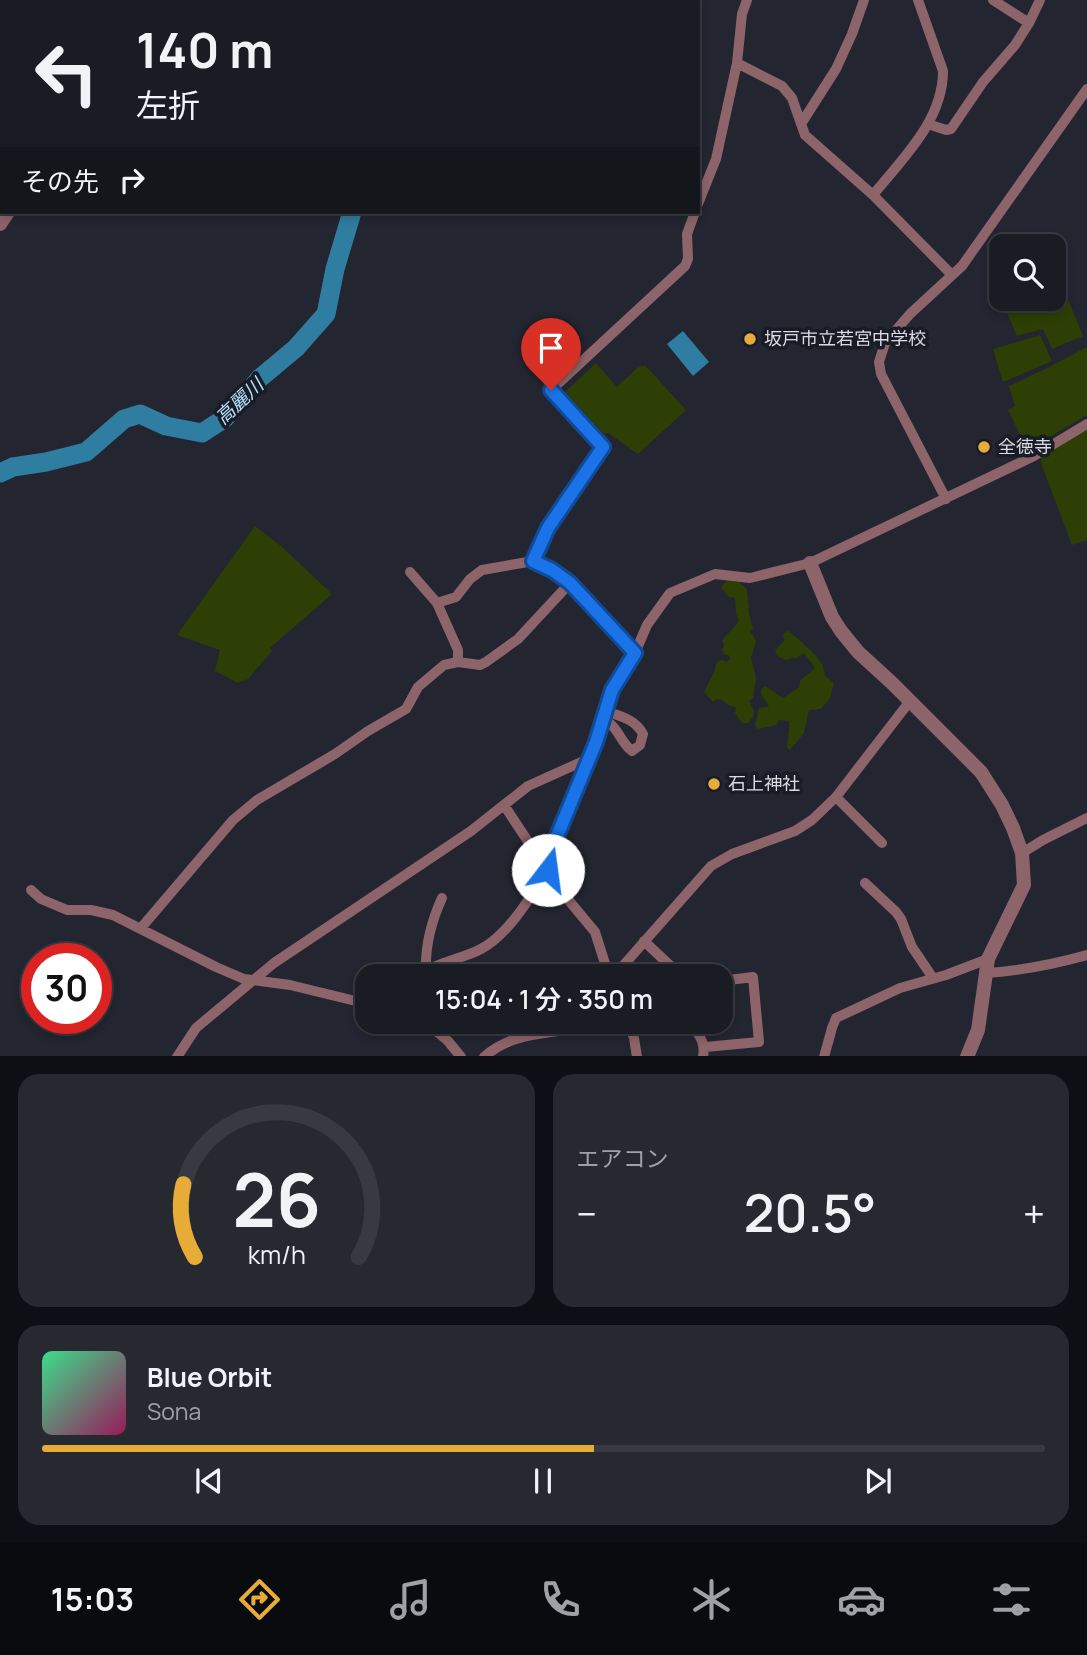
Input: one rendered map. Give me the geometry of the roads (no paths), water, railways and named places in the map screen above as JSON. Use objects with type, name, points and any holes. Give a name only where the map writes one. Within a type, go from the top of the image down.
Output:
[{"type":"street","points":[[700,199],[716,159],[737,63],[742,14],[747,0]]},
{"type":"street","points":[[801,124],[836,69],[864,0]]},
{"type":"street","points":[[873,195],[925,131],[940,95],[943,71],[918,0]]},
{"type":"street","points":[[993,0],[1030,23]]},
{"type":"street","points":[[928,124],[951,129],[983,82],[1016,45],[1040,0]]},
{"type":"street","points":[[737,63],[782,86],[792,98],[805,135],[873,195],[952,275]]},
{"type":"street","points":[[946,499],[881,374],[879,362],[885,344],[910,314],[962,266],[1087,89]]},
{"type":"street","points":[[533,561],[548,528],[603,447],[551,390],[685,266],[688,259],[687,234],[694,214]]},
{"type":"street","points":[[610,964],[595,932],[551,879],[548,858],[596,742],[612,690],[635,653],[648,625],[670,593],[715,574],[750,578],[810,563],[1034,456],[1087,424]]},
{"type":"street","points":[[437,603],[456,597],[482,569],[533,561],[570,583],[635,653]]},
{"type":"street","points":[[810,563],[832,617],[841,631],[858,652],[981,772],[1002,805],[1022,853],[1024,885],[987,966],[978,1030],[967,1056]]},
{"type":"street","points":[[410,572],[437,603],[458,650],[458,662]]},
{"type":"street","points":[[141,928],[233,820],[257,800],[406,709],[418,687],[444,664],[458,662],[481,665],[486,662],[518,639],[570,583]]},
{"type":"street","points":[[625,964],[711,866],[732,854],[800,829],[812,820],[836,796],[910,701]]},
{"type":"street","points":[[177,1056],[196,1028],[274,962],[471,831],[528,786],[588,759]]},
{"type":"street","points":[[836,796],[882,843]]},
{"type":"street","points":[[504,805],[535,852],[548,858]]},
{"type":"street","points":[[1022,853],[1087,818]]},
{"type":"street","points":[[439,964],[484,948],[490,943],[527,903],[548,870]]},
{"type":"street","points":[[864,883],[896,912],[912,947],[933,978]]},
{"type":"street","points":[[31,890],[41,899],[68,910],[101,911],[141,928],[216,967],[251,981],[290,985],[355,1001]]},
{"type":"street","points":[[425,964],[428,934],[442,898]]},
{"type":"street","points":[[644,941],[668,964]]},
{"type":"street","points":[[824,1056],[836,1018],[900,988],[987,966],[1028,968],[1087,954]]},
{"type":"street","points":[[699,1034],[704,1052],[759,1042],[753,977],[733,980]]},
{"type":"street","points":[[440,1034],[461,1056]]},
{"type":"street","points":[[484,1056],[505,1042],[536,1034]]},
{"type":"street","points":[[632,1034],[637,1056]]},
{"type":"water","points":[[683,331],[709,362],[693,376],[667,344]]},
{"type":"waterway","name":"高麗川","points":[[0,473],[13,467],[86,452],[124,419],[140,414],[166,426],[202,433],[225,418],[260,378],[296,348],[326,314],[335,269],[351,214]]},
{"type":"place","name":"坂戸市立若宮中学校","points":[[750,339]]},
{"type":"place","name":"全徳寺","points":[[984,447]]},
{"type":"place","name":"石上神社","points":[[714,784]]}]
